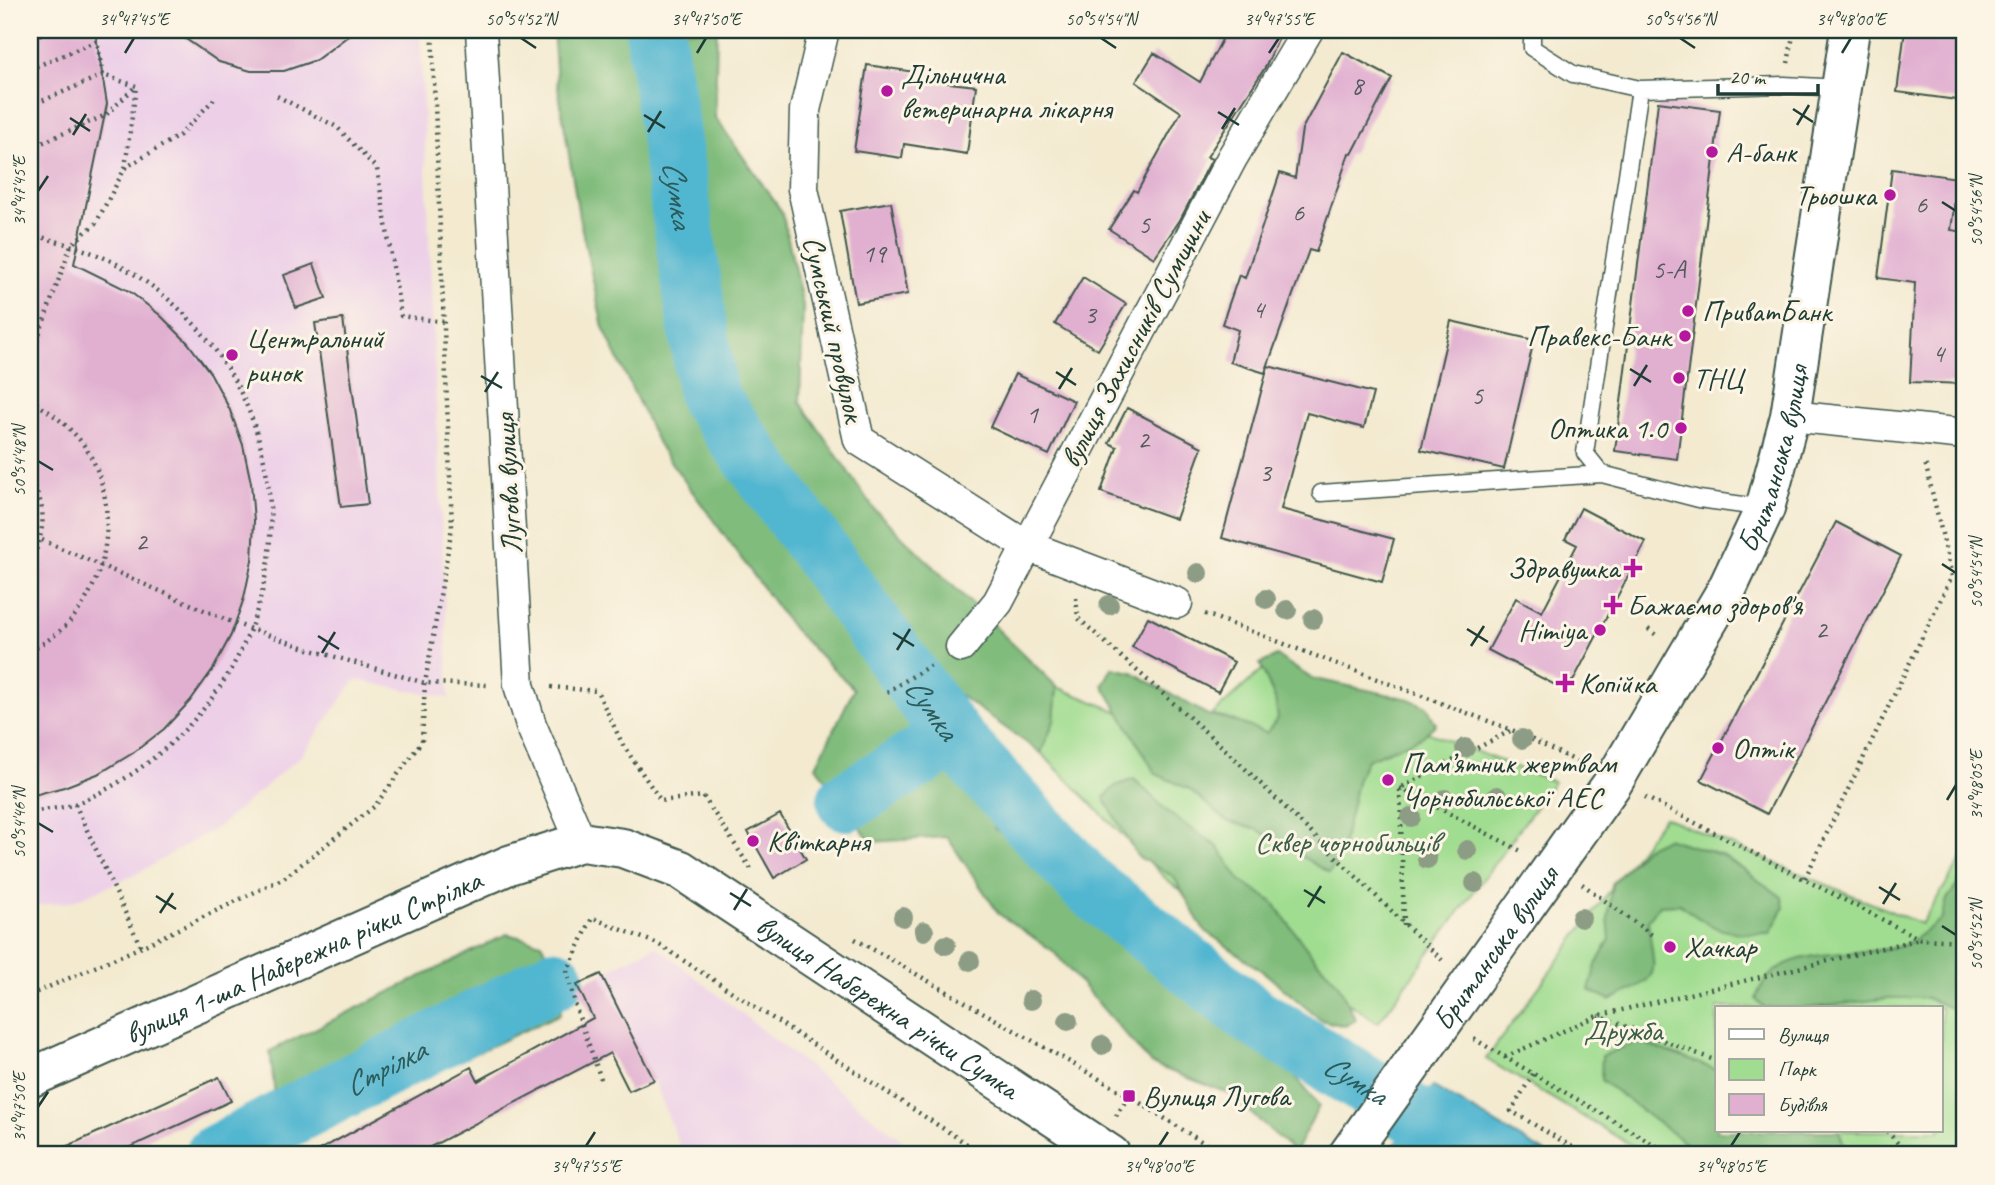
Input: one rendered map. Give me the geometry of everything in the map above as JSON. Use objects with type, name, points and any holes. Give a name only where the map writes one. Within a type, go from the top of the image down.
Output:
[{"type":"main road","name":"Британська вулиця","points":[[1348,1155],[1612,784],[1727,589],[1765,508],[1790,416],[1850,30]]},
{"type":"main road","name":"вулиця 1-ша Набережна річки Стрілка","points":[[30,1078],[509,865],[581,842]]},
{"type":"main road","name":"вулиця Набережна річки Сумка","points":[[581,842],[623,848],[681,870],[1111,1155]]},
{"type":"street","name":"Лугова вулиця","points":[[481,30],[519,685],[531,725],[581,842]]},
{"type":"street","name":"Сумський провулок","points":[[824,30],[805,110],[803,189],[859,440],[1025,545],[1073,566],[1177,603]]},
{"type":"street","name":"вулиця Захисників Сумщини","points":[[961,647],[998,602],[1025,545],[1232,158],[1308,30]]},
{"type":"street","points":[[1790,416],[1965,435]]},
{"type":"lane","points":[[1532,30],[1532,48],[1573,74],[1640,89],[1784,85],[1841,88]]},
{"type":"lane","points":[[1602,474],[1585,453],[1640,89]]},
{"type":"lane","points":[[1321,493],[1602,474],[1699,499],[1765,508]]},
{"type":"path","points":[[30,995],[141,947],[284,878],[375,806],[422,741],[425,684],[452,527],[432,30]]},
{"type":"path","points":[[1784,85],[1794,30]]},
{"type":"path","points":[[30,69],[97,41],[103,75]]},
{"type":"path","points":[[30,106],[103,75],[136,86]]},
{"type":"path","points":[[30,148],[106,115],[136,86]]},
{"type":"path","points":[[30,360],[71,244],[96,223],[125,168],[136,86]]},
{"type":"path","points":[[277,96],[337,127],[377,169],[401,316],[444,322]]},
{"type":"path","points":[[125,168],[180,135],[216,97]]},
{"type":"path","points":[[30,234],[71,244],[115,263],[155,289],[182,312],[220,357],[244,398],[260,443],[270,489],[271,536],[265,583],[252,629],[221,688],[179,738],[126,777],[75,804],[30,812]]},
{"type":"path","points":[[30,400],[54,414],[83,445],[101,483],[108,524],[102,566],[87,598],[65,626],[30,650]]},
{"type":"path","points":[[1805,878],[1952,576],[1917,430]]},
{"type":"path","points":[[30,481],[36,489],[43,514],[42,540],[30,565]]},
{"type":"path","points":[[42,540],[252,629],[425,684],[519,685],[597,691],[623,745],[661,801],[704,796],[754,874]]},
{"type":"path","points":[[1073,566],[1078,618],[1227,751],[1446,963]]},
{"type":"path","points":[[1177,603],[1511,730],[1578,762]]},
{"type":"path","points":[[887,692],[961,647]]},
{"type":"path","points":[[1400,788],[1511,730]]},
{"type":"path","points":[[1400,788],[1405,926]]},
{"type":"path","points":[[1400,788],[1523,852]]},
{"type":"path","points":[[1645,797],[1920,939]]},
{"type":"path","points":[[75,804],[141,947]]},
{"type":"path","points":[[1582,884],[1652,935]]},
{"type":"path","points":[[601,1080],[577,1011],[567,972],[592,918],[658,944],[984,1155]]},
{"type":"path","points":[[844,932],[1129,1096],[1223,1155]]},
{"type":"path","points":[[1505,1057],[1597,1016],[1920,939],[1965,940]]},
{"type":"path","points":[[1597,1016],[1715,1060]]},
{"type":"path","points":[[1468,1035],[1672,1155]]},
{"type":"path","points":[[1534,1074],[1511,1111],[1586,1155]]},
{"type":"path","points":[[1888,1132],[1908,1155]]},
{"type":"shaded area","name":"Центральний ринок","points":[[30,30],[420,30],[449,698],[355,680],[301,756],[219,826],[135,875],[70,902],[30,906]]},
{"type":"shaded area","points":[[656,946],[913,1149],[913,1155],[683,1155],[654,1080],[601,974]]},
{"type":"green space","points":[[553,30],[717,30],[715,117],[782,212],[803,306],[800,402],[874,509],[1057,687],[1054,721],[1041,753],[937,679],[967,750],[997,776],[994,828],[1081,889],[1108,931],[1256,1015],[1282,1060],[1319,1106],[1295,1152],[1228,1093],[1151,1064],[1053,951],[999,914],[947,837],[871,842],[816,766],[854,689],[793,629],[659,446],[603,327],[579,216],[557,81]]},
{"type":"green space","points":[[1277,656],[1311,678],[1409,699],[1427,707],[1436,724],[1422,737],[1367,760],[1358,778],[1340,857],[1329,873],[1258,830],[1227,821],[1189,789],[1156,774],[1103,685],[1112,668],[1132,672],[1208,715],[1229,719],[1266,733],[1278,718],[1275,699],[1260,664]]},
{"type":"green space","name":"Сквер чорнобильців","points":[[1264,668],[1554,782],[1378,1023],[1169,882],[1041,753],[1054,721],[1057,687],[1186,739]]},
{"type":"green space","points":[[1134,779],[1170,814],[1218,847],[1240,880],[1273,902],[1310,953],[1337,982],[1356,1020],[1345,1026],[1321,1020],[1266,974],[1203,929],[1174,877],[1137,856],[1104,798],[1115,786]]},
{"type":"green space","name":"Дружба","points":[[1664,817],[1921,924],[1965,854],[1965,1155],[1648,1155],[1486,1059]]},
{"type":"green space","points":[[1666,838],[1724,856],[1782,897],[1784,908],[1770,933],[1741,933],[1711,926],[1679,904],[1660,905],[1648,920],[1652,972],[1640,985],[1610,1000],[1589,990],[1596,965],[1610,939],[1608,919],[1612,884],[1645,848]]},
{"type":"green space","points":[[1965,875],[1965,1014],[1927,998],[1890,998],[1826,1006],[1763,1006],[1756,999],[1765,981],[1779,968],[1796,960],[1879,950],[1909,942],[1942,919],[1947,899]]},
{"type":"green space","points":[[507,934],[542,943],[566,989],[560,1014],[280,1144],[270,1051]]},
{"type":"green space","points":[[1638,1041],[1715,1069],[1715,1132],[1839,1132],[1845,1148],[1839,1155],[1701,1155],[1601,1080],[1602,1056]]},
{"type":"water","points":[[1432,1086],[1549,1155],[1387,1155]]},
{"type":"pier","points":[[1434,1083],[1387,1155],[1383,1155],[1430,1084]]},
{"type":"building","points":[[53,30],[95,30],[107,104],[74,264],[129,291],[160,315],[188,343],[211,374],[229,408],[243,445],[251,483],[254,521],[252,560],[244,598],[231,635],[213,669],[190,701],[164,729],[133,753],[100,773],[30,796],[30,40]]},
{"type":"building","points":[[173,30],[356,30],[316,60],[284,71],[251,71],[219,62]]},
{"type":"building","points":[[1227,30],[1282,30],[1266,66],[1207,157],[1212,159],[1180,220],[1154,258],[1109,229],[1134,190],[1137,192],[1181,112],[1136,82],[1154,53],[1200,82]]},
{"type":"building","points":[[1905,30],[1965,30],[1957,100],[1897,92]]},
{"type":"building","points":[[1343,52],[1392,78],[1352,154],[1349,153],[1316,252],[1309,250],[1265,373],[1230,362],[1238,330],[1222,324],[1239,275],[1245,278],[1280,173],[1295,178],[1302,129]]},
{"type":"building","points":[[867,65],[915,72],[914,79],[976,86],[967,154],[904,144],[902,158],[854,151]]},
{"type":"building","points":[[1658,102],[1720,110],[1677,459],[1615,451]]},
{"type":"building","points":[[1892,169],[1958,178],[1951,230],[1965,232],[1965,266],[1958,323],[1965,323],[1965,384],[1910,382],[1915,283],[1878,278]]},
{"type":"building","points":[[891,202],[908,294],[856,303],[840,211]]},
{"type":"building","points":[[314,264],[326,298],[296,308],[284,275]]},
{"type":"building","points":[[1083,277],[1126,304],[1098,350],[1055,324]]},
{"type":"building","points":[[343,319],[368,504],[341,507],[315,323]]},
{"type":"building","points":[[1451,321],[1534,340],[1504,469],[1421,450]]},
{"type":"building","points":[[1268,366],[1373,393],[1364,428],[1307,413],[1281,509],[1394,539],[1382,582],[1222,538]]},
{"type":"building","points":[[1015,374],[1074,401],[1049,455],[990,427]]},
{"type":"building","points":[[1127,408],[1202,447],[1176,519],[1101,492],[1117,447],[1109,443]]},
{"type":"building","points":[[1581,508],[1646,542],[1573,681],[1557,686],[1488,650],[1516,598],[1542,612],[1577,545],[1565,539]]},
{"type":"building","points":[[1836,522],[1901,556],[1767,814],[1701,780]]},
{"type":"building","points":[[1148,617],[1234,662],[1218,692],[1132,647]]},
{"type":"building","points":[[780,814],[806,859],[774,878],[748,832]]},
{"type":"building","points":[[601,974],[654,1080],[629,1091],[610,1053],[415,1155],[310,1155],[471,1067],[478,1081],[593,1018],[577,985]]},
{"type":"building","points":[[219,1077],[231,1101],[113,1155],[48,1155]]},
{"type":"waterway","name":"Сумка","points":[[655,30],[708,396],[953,737],[1088,885],[1253,1016],[1479,1155]]},
{"type":"waterway","name":"Стрілка","points":[[847,801],[953,737]]},
{"type":"waterway","name":"Стрілка","points":[[215,1155],[555,979]]},
{"type":"place","name":"Дільнична ветеринарна лікарня","points":[[887,91]]},
{"type":"place","name":"А-банк","points":[[1712,152]]},
{"type":"place","name":"Трьошка","points":[[1890,195]]},
{"type":"place","name":"ПриватБанк","points":[[1688,311]]},
{"type":"place","name":"Правекс-Банк","points":[[1685,336]]},
{"type":"place","name":"Центральний ринок","points":[[232,355]]},
{"type":"place","name":"ТНЦ","points":[[1679,378]]},
{"type":"place","name":"Оптика 1.0","points":[[1681,428]]},
{"type":"place","name":"Здравушка","points":[[1633,568]]},
{"type":"place","name":"Бажаємо здоров'я","points":[[1613,605]]},
{"type":"place","name":"Himiya","points":[[1600,630]]},
{"type":"place","name":"Копійка","points":[[1565,683]]},
{"type":"place","name":"Оптік","points":[[1718,748]]},
{"type":"place","name":"Пам’ятник жертвам Чорнобильської АЕС","points":[[1388,780]]},
{"type":"place","name":"Квіткарня","points":[[753,841]]},
{"type":"place","name":"Хачкар","points":[[1670,947]]},
{"type":"place","name":"Вулиця Лугова","points":[[1129,1096]]}]
